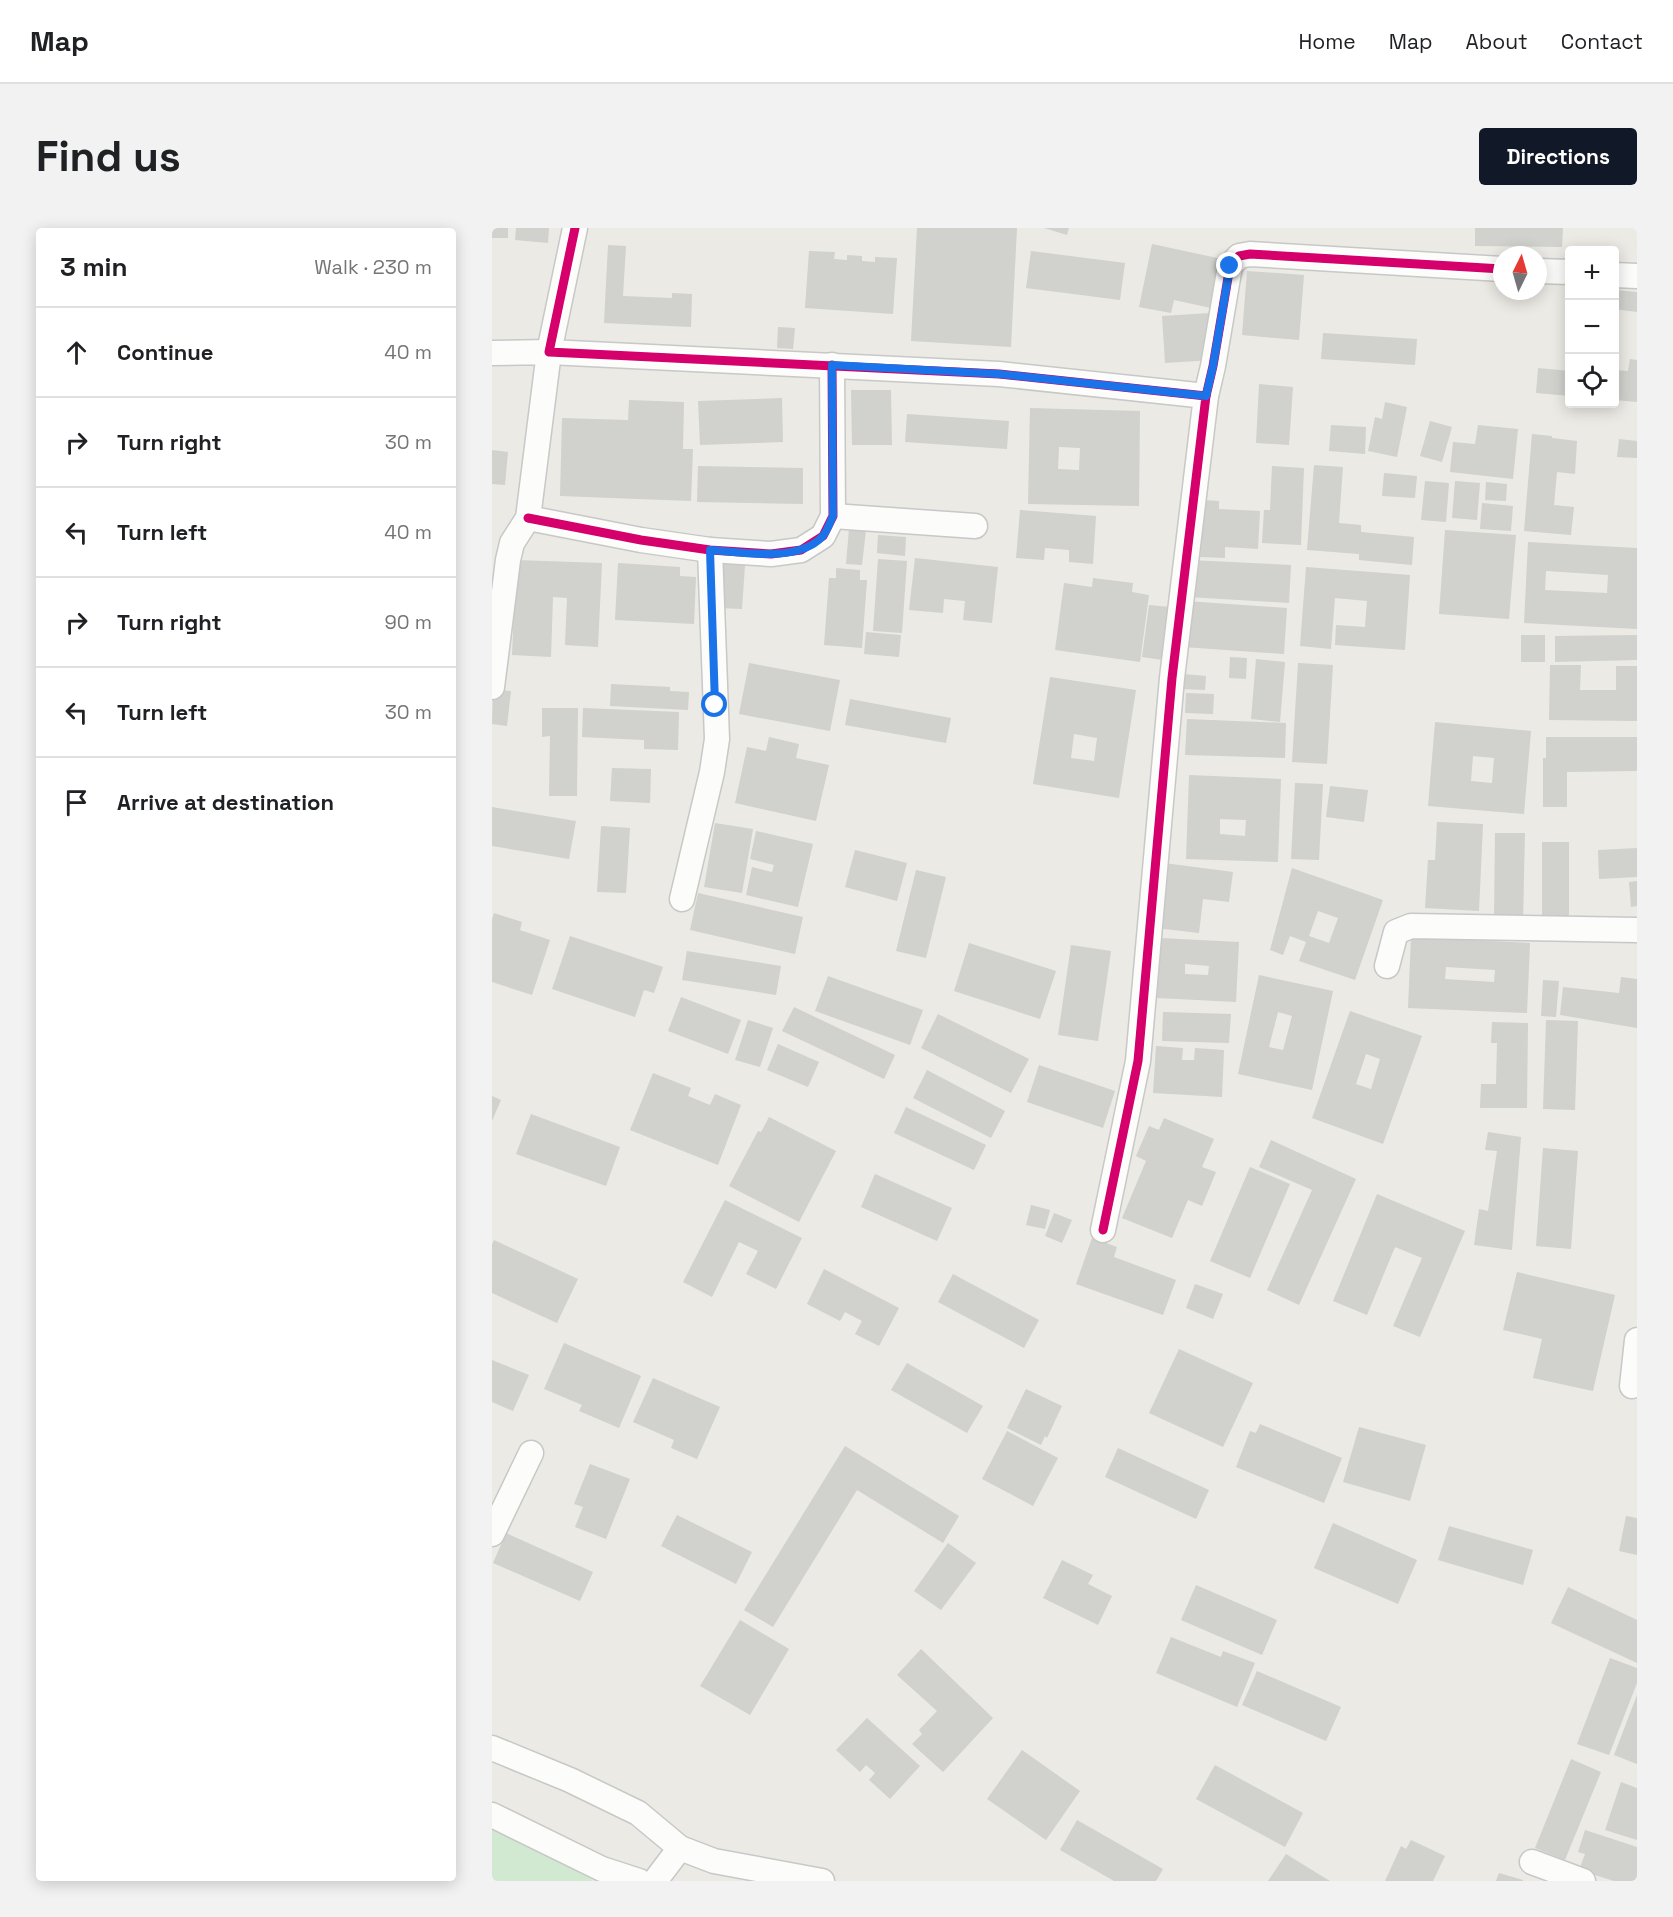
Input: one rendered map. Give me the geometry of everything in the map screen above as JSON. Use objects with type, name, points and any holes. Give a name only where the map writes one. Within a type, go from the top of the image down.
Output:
[{"type":"street","points":[[492,687],[508,560],[512,543],[528,518],[549,352],[575,228]]},
{"type":"street","points":[[1103,1230],[1138,1061],[1173,678],[1206,396],[1230,266],[1239,256],[1250,254],[1493,268]]},
{"type":"street","points":[[1547,271],[1565,272]]},
{"type":"street","points":[[1619,275],[1637,276]]},
{"type":"street","points":[[492,354],[549,352],[999,374],[1206,396]]},
{"type":"street","points":[[528,518],[641,540],[710,550],[771,554],[801,550],[823,536],[833,516],[832,365]]},
{"type":"street","points":[[833,516],[975,526]]},
{"type":"street","points":[[682,899],[712,772],[717,739],[710,550]]},
{"type":"street","points":[[1387,966],[1396,932],[1411,926],[1637,930]]},
{"type":"street","points":[[1632,1386],[1637,1340]]},
{"type":"street","points":[[492,1534],[531,1453]]},
{"type":"street","points":[[492,1748],[570,1780],[638,1813],[680,1848],[714,1862],[822,1881]]},
{"type":"street","points":[[492,1815],[602,1869],[639,1881]]},
{"type":"street","points":[[655,1881],[680,1848]]},
{"type":"street","points":[[1532,1862],[1583,1881]]},
{"type":"green space","points":[[492,1803],[593,1881],[492,1881]]},
{"type":"building","points":[[492,228],[508,228],[508,238],[492,238]]},
{"type":"building","points":[[516,228],[549,228],[548,243],[515,240]]},
{"type":"building","points":[[917,228],[1017,228],[1011,347],[911,341]]},
{"type":"building","points":[[1044,228],[1069,228],[1067,235]]},
{"type":"building","points":[[1475,228],[1563,228],[1562,247],[1475,246]]},
{"type":"building","points":[[1152,244],[1222,259],[1211,308],[1174,300],[1171,313],[1139,307]]},
{"type":"building","points":[[608,245],[626,246],[623,296],[672,298],[672,293],[692,294],[691,327],[604,323]]},
{"type":"building","points":[[809,251],[835,252],[834,259],[847,260],[847,255],[862,256],[862,261],[875,262],[875,257],[897,258],[893,314],[805,308]]},
{"type":"building","points":[[1031,251],[1125,263],[1120,300],[1026,288]]},
{"type":"building","points":[[1247,271],[1304,275],[1299,340],[1242,335]]},
{"type":"building","points":[[1619,290],[1637,292],[1637,312],[1619,310]]},
{"type":"building","points":[[1210,313],[1213,360],[1165,363],[1162,316]]},
{"type":"building","points":[[778,327],[795,328],[793,349],[777,348]]},
{"type":"building","points":[[1323,333],[1417,339],[1415,365],[1321,359]]},
{"type":"building","points":[[1630,359],[1637,360],[1637,402],[1619,400],[1619,370],[1628,371]]},
{"type":"building","points":[[1538,368],[1565,371],[1565,396],[1536,393]]},
{"type":"building","points":[[1259,384],[1293,387],[1289,445],[1256,443]]},
{"type":"building","points":[[851,390],[891,390],[892,445],[852,445]]},
{"type":"building","points":[[782,398],[783,442],[700,445],[698,401]]},
{"type":"building","points":[[629,400],[684,402],[683,449],[693,449],[691,501],[560,496],[562,418],[628,420]]},
{"type":"building","points":[[1385,402],[1407,407],[1397,457],[1368,451],[1375,417],[1382,419]]},
{"type":"building","points":[[1030,408],[1140,411],[1139,506],[1028,504]],"holes":[[[1059,447],[1080,448],[1079,470],[1058,469]]]},
{"type":"building","points":[[907,414],[1009,421],[1007,449],[905,442]]},
{"type":"building","points":[[1430,421],[1452,427],[1442,462],[1420,456]]},
{"type":"building","points":[[1331,425],[1366,427],[1365,454],[1329,451]]},
{"type":"building","points":[[1478,425],[1518,429],[1513,479],[1450,472],[1453,442],[1475,444]]},
{"type":"building","points":[[1532,434],[1577,441],[1575,474],[1557,472],[1554,505],[1574,507],[1571,535],[1524,531]]},
{"type":"building","points":[[1619,439],[1637,441],[1637,458],[1617,457]]},
{"type":"building","points":[[492,450],[508,452],[505,485],[492,484]]},
{"type":"building","points":[[1314,465],[1343,467],[1339,523],[1361,525],[1361,532],[1414,537],[1412,565],[1359,560],[1359,554],[1307,550]]},
{"type":"building","points":[[698,466],[803,468],[803,504],[697,502]]},
{"type":"building","points":[[1272,466],[1304,468],[1301,545],[1262,543],[1264,510],[1270,510]]},
{"type":"building","points":[[1384,473],[1417,476],[1415,498],[1382,496]]},
{"type":"building","points":[[1425,481],[1449,483],[1446,522],[1421,520]]},
{"type":"building","points":[[1455,481],[1480,483],[1477,520],[1452,518]]},
{"type":"building","points":[[1486,482],[1507,484],[1506,501],[1485,500]]},
{"type":"building","points":[[1204,500],[1219,501],[1219,509],[1260,511],[1258,549],[1225,547],[1225,558],[1200,557],[1201,545],[1198,545]]},
{"type":"building","points":[[1482,503],[1513,506],[1511,531],[1480,529]]},
{"type":"building","points":[[1020,510],[1096,516],[1093,564],[1069,562],[1069,550],[1045,548],[1044,560],[1016,558]]},
{"type":"building","points":[[849,529],[866,530],[862,565],[846,564]]},
{"type":"building","points":[[1445,530],[1516,535],[1509,619],[1439,614]]},
{"type":"building","points":[[878,535],[906,537],[905,556],[877,553]]},
{"type":"building","points":[[1528,542],[1637,548],[1637,629],[1524,623]],"holes":[[[1546,571],[1608,575],[1607,593],[1545,590]]]},
{"type":"building","points":[[915,558],[998,567],[992,623],[963,620],[965,601],[944,599],[943,613],[909,610]]},
{"type":"building","points":[[878,559],[907,561],[902,633],[873,631]]},
{"type":"building","points":[[516,560],[602,563],[598,647],[565,645],[567,598],[553,597],[551,657],[512,655]]},
{"type":"building","points":[[1190,560],[1291,565],[1289,603],[1188,597]]},
{"type":"building","points":[[618,563],[680,567],[680,576],[696,577],[694,624],[615,620]]},
{"type":"building","points":[[723,564],[745,565],[742,609],[720,608]]},
{"type":"building","points":[[1306,567],[1410,575],[1405,650],[1335,645],[1336,625],[1365,627],[1367,601],[1335,598],[1331,649],[1300,646]]},
{"type":"building","points":[[836,568],[860,570],[860,580],[867,580],[862,648],[824,645],[829,578],[836,578]]},
{"type":"building","points":[[1093,578],[1133,583],[1132,592],[1149,595],[1140,662],[1055,650],[1064,583],[1092,587]]},
{"type":"building","points":[[1186,601],[1287,608],[1284,654],[1183,647]]},
{"type":"building","points":[[1149,605],[1170,607],[1163,660],[1142,657]]},
{"type":"building","points":[[866,632],[901,635],[899,657],[864,654]]},
{"type":"building","points":[[1521,635],[1545,635],[1545,662],[1521,662]]},
{"type":"building","points":[[1637,635],[1637,660],[1555,662],[1555,636]]},
{"type":"building","points":[[1230,657],[1247,658],[1246,679],[1229,678]]},
{"type":"building","points":[[1256,659],[1285,662],[1280,722],[1251,719]]},
{"type":"building","points":[[749,663],[840,680],[830,731],[739,714]]},
{"type":"building","points":[[1298,663],[1333,665],[1327,764],[1292,762]]},
{"type":"building","points":[[1550,665],[1581,665],[1580,690],[1616,690],[1616,666],[1637,666],[1637,721],[1549,720]]},
{"type":"building","points":[[1183,674],[1206,676],[1205,690],[1182,689]]},
{"type":"building","points":[[1050,677],[1136,690],[1119,798],[1033,784]],"holes":[[[1074,734],[1097,738],[1094,761],[1071,758]]]},
{"type":"building","points":[[611,684],[670,687],[670,691],[689,692],[688,710],[610,706]]},
{"type":"building","points":[[493,689],[511,691],[507,726],[492,724]]},
{"type":"building","points":[[1186,693],[1214,694],[1213,714],[1185,713]]},
{"type":"building","points":[[850,699],[951,718],[946,743],[845,725]]},
{"type":"building","points":[[542,708],[578,708],[577,796],[549,796],[550,736],[542,737]]},
{"type":"building","points":[[583,708],[679,712],[678,750],[644,749],[644,740],[582,737]]},
{"type":"building","points":[[1187,719],[1286,723],[1285,758],[1185,755]]},
{"type":"building","points":[[1435,722],[1531,731],[1524,814],[1428,806]],"holes":[[[1473,756],[1494,758],[1492,783],[1471,781]]]},
{"type":"building","points":[[769,737],[799,744],[796,758],[829,765],[816,821],[735,803],[747,747],[766,751]]},
{"type":"building","points":[[1546,737],[1637,737],[1637,771],[1567,772],[1567,807],[1543,807],[1543,758],[1546,758]]},
{"type":"building","points":[[612,768],[651,769],[650,803],[610,801]]},
{"type":"building","points":[[1189,775],[1281,779],[1278,862],[1186,859]],"holes":[[[1220,819],[1246,820],[1245,836],[1220,834]]]},
{"type":"building","points":[[1295,783],[1323,784],[1319,860],[1291,859]]},
{"type":"building","points":[[1330,786],[1368,790],[1364,822],[1326,817]]},
{"type":"building","points":[[492,807],[576,821],[569,859],[492,846]]},
{"type":"building","points":[[1437,822],[1483,824],[1479,911],[1425,908],[1428,860],[1435,860]]},
{"type":"building","points":[[715,823],[753,829],[742,893],[704,887]]},
{"type":"building","points":[[601,826],[630,828],[626,893],[597,892]]},
{"type":"building","points":[[756,831],[813,844],[798,907],[746,895],[752,867],[772,872],[774,865],[750,859]]},
{"type":"building","points":[[1495,833],[1525,833],[1523,921],[1494,921]]},
{"type":"building","points":[[1542,842],[1569,842],[1569,916],[1542,916]]},
{"type":"building","points":[[1637,848],[1637,877],[1599,879],[1598,850]]},
{"type":"building","points":[[855,850],[907,863],[897,901],[845,887]]},
{"type":"building","points":[[1164,863],[1233,872],[1229,902],[1203,899],[1199,933],[1156,928]]},
{"type":"building","points":[[1292,868],[1383,900],[1355,980],[1299,961],[1306,942],[1290,936],[1283,955],[1270,950]],"holes":[[[1318,911],[1338,918],[1329,943],[1309,936]]]},
{"type":"building","points":[[916,870],[946,877],[926,958],[896,951]]},
{"type":"building","points":[[1637,881],[1637,906],[1631,907],[1629,882]]},
{"type":"building","points":[[698,893],[803,917],[795,954],[690,930]]},
{"type":"building","points":[[494,913],[522,922],[520,930],[550,940],[532,995],[492,982],[492,919]]},
{"type":"building","points":[[570,936],[663,967],[654,993],[644,990],[635,1017],[552,989]]},
{"type":"building","points":[[1411,937],[1530,943],[1527,1013],[1408,1008]],"holes":[[[1446,967],[1495,970],[1494,982],[1445,979]]]},
{"type":"building","points":[[1160,938],[1239,942],[1236,1002],[1157,998]],"holes":[[[1185,964],[1209,966],[1208,975],[1185,974]]]},
{"type":"building","points":[[969,943],[1056,971],[1040,1019],[954,991]]},
{"type":"building","points":[[1071,945],[1111,951],[1098,1041],[1058,1035]]},
{"type":"building","points":[[687,951],[781,966],[776,995],[682,980]]},
{"type":"building","points":[[1259,975],[1333,991],[1312,1090],[1238,1074]],"holes":[[[1278,1012],[1292,1016],[1283,1050],[1269,1047]]]},
{"type":"building","points":[[828,976],[923,1010],[910,1045],[815,1011]]},
{"type":"building","points":[[1621,977],[1637,979],[1637,1028],[1560,1015],[1563,987],[1619,993]]},
{"type":"building","points":[[1543,980],[1559,981],[1556,1017],[1541,1016]]},
{"type":"building","points":[[681,997],[741,1020],[728,1054],[668,1031]]},
{"type":"building","points":[[794,1007],[895,1055],[884,1079],[782,1031]]},
{"type":"building","points":[[1350,1011],[1422,1036],[1383,1144],[1312,1118]],"holes":[[[1366,1054],[1380,1059],[1371,1089],[1356,1084]]]},
{"type":"building","points":[[1163,1012],[1231,1014],[1229,1043],[1162,1041]]},
{"type":"building","points":[[938,1014],[1029,1059],[1011,1093],[921,1048]]},
{"type":"building","points":[[748,1020],[773,1028],[760,1067],[735,1060]]},
{"type":"building","points":[[1546,1020],[1578,1021],[1575,1110],[1543,1109]]},
{"type":"building","points":[[1492,1022],[1528,1023],[1527,1108],[1480,1108],[1481,1084],[1496,1084],[1497,1043],[1491,1043]]},
{"type":"building","points":[[778,1044],[819,1062],[808,1087],[767,1070]]},
{"type":"building","points":[[1156,1046],[1183,1048],[1182,1060],[1194,1060],[1195,1048],[1224,1050],[1222,1097],[1153,1093]]},
{"type":"building","points":[[1039,1065],[1115,1091],[1103,1128],[1027,1102]]},
{"type":"building","points":[[927,1070],[1005,1111],[991,1138],[913,1098]]},
{"type":"building","points":[[653,1073],[691,1088],[688,1096],[710,1105],[715,1094],[741,1105],[718,1165],[630,1130]]},
{"type":"building","points":[[492,1096],[501,1100],[492,1121]]},
{"type":"building","points":[[906,1107],[986,1145],[974,1170],[894,1133]]},
{"type":"building","points":[[531,1114],[620,1147],[606,1186],[516,1154]]},
{"type":"building","points":[[769,1117],[836,1151],[799,1222],[729,1186],[758,1131],[761,1132]]},
{"type":"building","points":[[1164,1118],[1214,1139],[1202,1167],[1216,1172],[1202,1206],[1188,1200],[1172,1238],[1122,1218],[1146,1161],[1136,1156],[1149,1126],[1159,1130]]},
{"type":"building","points":[[1488,1132],[1521,1137],[1512,1250],[1474,1245],[1479,1209],[1488,1211],[1497,1151],[1485,1150]]},
{"type":"building","points":[[1271,1140],[1356,1179],[1299,1305],[1267,1290],[1312,1190],[1259,1167]]},
{"type":"building","points":[[1543,1148],[1578,1151],[1571,1249],[1536,1246]]},
{"type":"building","points":[[1250,1167],[1290,1184],[1250,1278],[1210,1261]]},
{"type":"building","points":[[875,1174],[952,1208],[937,1241],[861,1207]]},
{"type":"building","points":[[1377,1194],[1465,1231],[1420,1337],[1393,1326],[1422,1258],[1395,1247],[1367,1315],[1333,1301]]},
{"type":"building","points":[[725,1200],[802,1238],[776,1289],[746,1274],[758,1251],[739,1242],[712,1297],[683,1282]]},
{"type":"building","points":[[1031,1205],[1050,1210],[1045,1229],[1026,1225]]},
{"type":"building","points":[[1054,1213],[1072,1220],[1062,1243],[1045,1236]]},
{"type":"building","points":[[1092,1238],[1117,1247],[1114,1257],[1176,1280],[1163,1315],[1076,1284]]},
{"type":"building","points":[[494,1240],[578,1279],[557,1323],[492,1293],[492,1244]]},
{"type":"building","points":[[824,1269],[899,1308],[879,1346],[855,1334],[862,1321],[845,1312],[840,1321],[807,1304]]},
{"type":"building","points":[[1517,1272],[1615,1295],[1593,1391],[1533,1378],[1542,1339],[1503,1330]]},
{"type":"building","points":[[953,1274],[1039,1320],[1024,1348],[938,1302]]},
{"type":"building","points":[[1195,1284],[1223,1294],[1213,1319],[1186,1308]]},
{"type":"building","points":[[564,1343],[641,1376],[619,1428],[579,1411],[582,1405],[544,1389]]},
{"type":"building","points":[[1179,1349],[1253,1383],[1223,1447],[1149,1413]]},
{"type":"building","points":[[492,1360],[529,1375],[513,1411],[492,1402]]},
{"type":"building","points":[[907,1363],[983,1406],[967,1433],[891,1390]]},
{"type":"building","points":[[653,1378],[720,1407],[697,1459],[671,1448],[674,1440],[633,1422]]},
{"type":"building","points":[[1026,1389],[1062,1406],[1047,1438],[1045,1436],[1041,1445],[1007,1428]]},
{"type":"building","points":[[1260,1424],[1342,1458],[1324,1503],[1236,1467],[1250,1431],[1256,1433]]},
{"type":"building","points":[[1359,1427],[1426,1445],[1410,1501],[1343,1482]]},
{"type":"building","points":[[1007,1431],[1058,1458],[1033,1506],[982,1479]]},
{"type":"building","points":[[845,1446],[959,1516],[943,1543],[857,1490],[773,1627],[744,1610]]},
{"type":"building","points":[[1118,1448],[1209,1490],[1196,1519],[1105,1477]]},
{"type":"building","points":[[590,1464],[630,1479],[606,1539],[575,1527],[583,1507],[574,1504]]},
{"type":"building","points":[[677,1515],[752,1552],[736,1584],[661,1546]]},
{"type":"building","points":[[1626,1516],[1637,1518],[1637,1555],[1619,1551]]},
{"type":"building","points":[[1333,1523],[1417,1560],[1398,1604],[1314,1568]]},
{"type":"building","points":[[1449,1526],[1533,1550],[1523,1585],[1438,1560]]},
{"type":"building","points":[[506,1533],[593,1572],[580,1601],[493,1563]]},
{"type":"building","points":[[948,1543],[976,1563],[941,1610],[914,1591]]},
{"type":"building","points":[[1062,1560],[1093,1575],[1088,1584],[1112,1596],[1098,1625],[1043,1598]]},
{"type":"building","points":[[1196,1585],[1277,1620],[1262,1655],[1181,1620]]},
{"type":"building","points":[[1568,1587],[1637,1620],[1637,1663],[1551,1623]]},
{"type":"building","points":[[740,1620],[789,1649],[750,1715],[700,1686]]},
{"type":"building","points":[[1171,1637],[1221,1657],[1223,1651],[1255,1663],[1237,1707],[1156,1673]]},
{"type":"building","points":[[921,1649],[993,1718],[943,1772],[912,1744],[922,1734],[919,1730],[937,1711],[897,1675]]},
{"type":"building","points":[[1610,1658],[1637,1668],[1637,1683],[1609,1755],[1577,1744]]},
{"type":"building","points":[[1257,1671],[1341,1707],[1326,1741],[1242,1705]]},
{"type":"building","points":[[1637,1695],[1637,1764],[1614,1755]]},
{"type":"building","points":[[867,1718],[920,1766],[890,1799],[869,1780],[875,1773],[866,1765],[860,1772],[836,1750]]},
{"type":"building","points":[[1022,1750],[1080,1791],[1046,1840],[987,1799]]},
{"type":"building","points":[[1571,1759],[1601,1772],[1565,1860],[1535,1848]]},
{"type":"building","points":[[1215,1765],[1303,1813],[1285,1847],[1196,1799]]},
{"type":"building","points":[[1621,1782],[1637,1788],[1637,1840],[1605,1830]]},
{"type":"building","points":[[1077,1820],[1163,1869],[1156,1881],[1114,1881],[1060,1850]]},
{"type":"building","points":[[1585,1830],[1637,1847],[1637,1881],[1614,1881],[1579,1870],[1585,1854],[1578,1852]]},
{"type":"building","points":[[1411,1840],[1445,1856],[1433,1881],[1385,1881],[1401,1846],[1406,1849]]},
{"type":"building","points":[[1286,1854],[1330,1881],[1268,1881]]},
{"type":"building","points":[[1499,1873],[1523,1880],[1523,1881],[1496,1881]]},
{"type":"cycle path","points":[[575,228],[549,352],[999,374],[1206,396],[1172,678],[1138,1061],[1103,1230]]},
{"type":"cycle path","points":[[1206,396],[1230,266],[1239,256],[1250,254],[1493,268]]},
{"type":"cycle path","points":[[528,518],[641,540],[710,550],[771,554],[801,550],[823,536],[833,516],[832,365]]},
{"type":"route","points":[[715,705],[710,550],[771,554],[801,550],[823,536],[833,516],[832,365],[999,374],[1206,396],[1230,266]]}]
